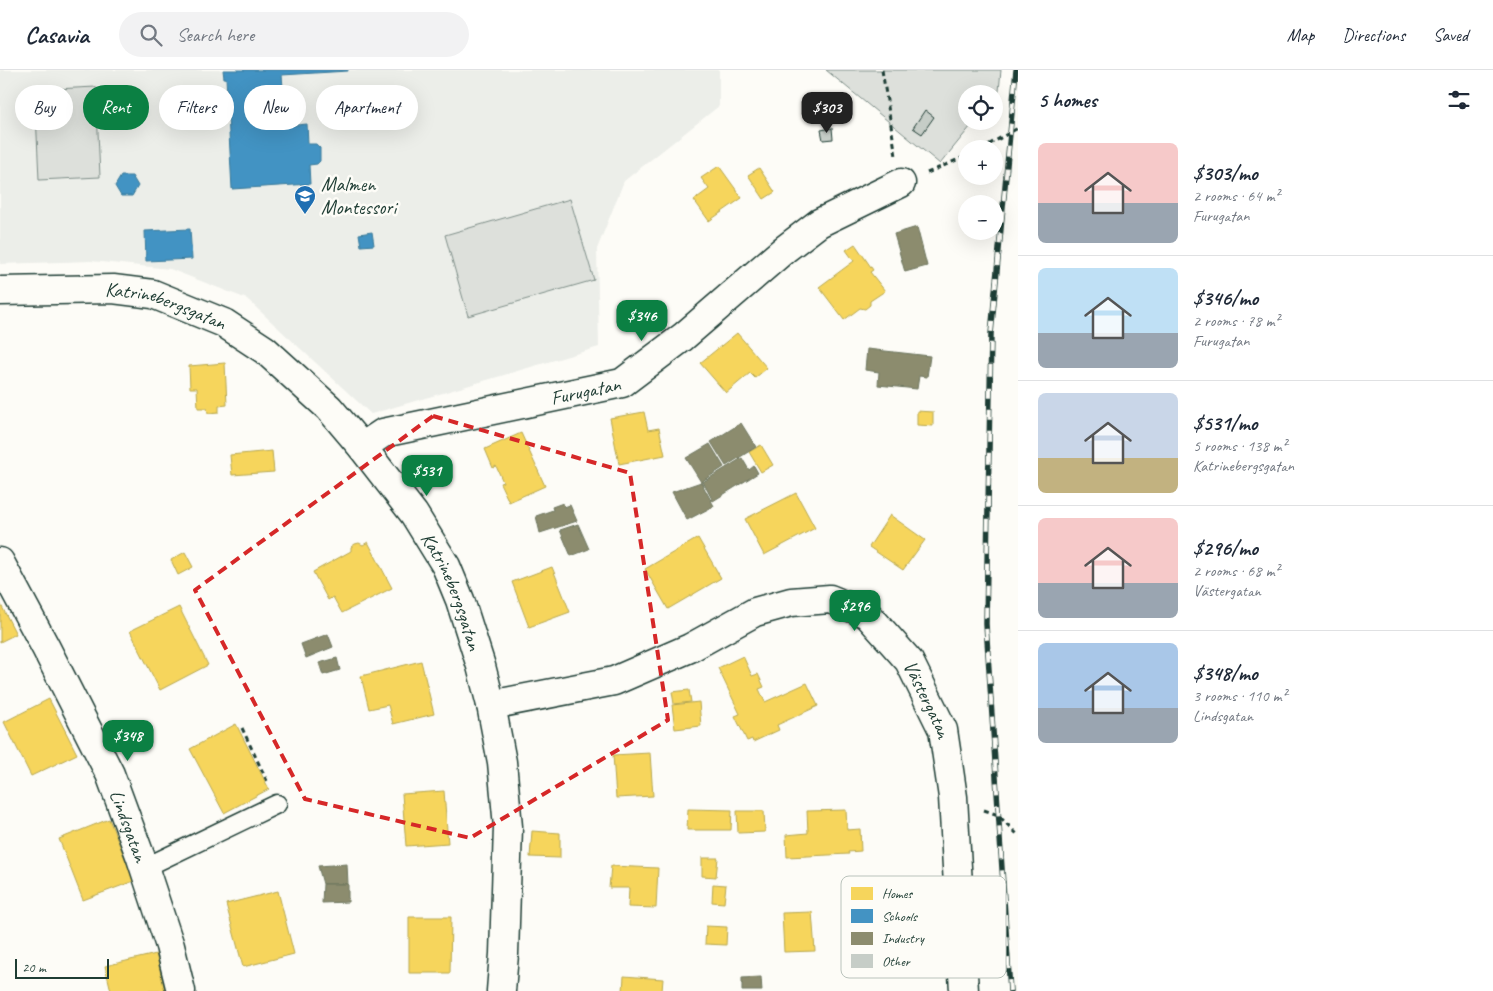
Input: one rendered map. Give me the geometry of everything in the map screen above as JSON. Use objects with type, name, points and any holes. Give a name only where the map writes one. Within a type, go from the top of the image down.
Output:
[{"type":"street","name":"Furugatan","points":[[362,447],[383,433],[622,383],[683,337],[785,249],[819,223],[901,184]]},
{"type":"street","name":"Katrinebergsgatan","points":[[0,291],[113,289],[154,294],[224,323],[265,350],[329,408],[414,514],[446,566],[460,600],[481,666],[502,762],[508,827],[501,991]]},
{"type":"street","name":"Lindsgatan","points":[[0,562],[110,774],[170,946],[181,991]]},
{"type":"street","name":"Västergatan","points":[[491,705],[614,681],[690,648],[755,612],[791,602],[830,599],[867,614],[909,661],[943,730],[953,797],[957,876]]},
{"type":"street","name":"Västergatan","points":[[963,978],[964,991]]},
{"type":"lane","points":[[144,868],[277,804]]},
{"type":"path","points":[[882,70],[901,184],[958,159]]},
{"type":"path","points":[[997,140],[1018,128]]},
{"type":"path","points":[[242,728],[277,804]]},
{"type":"path","points":[[953,797],[998,815],[1018,836]]},
{"type":"highlighted area","points":[[433,416],[630,473],[668,720],[470,838],[305,799],[195,590]]},
{"type":"shaded area","name":"Malmen Montessori","points":[[0,70],[719,70],[719,106],[624,181],[597,249],[599,347],[371,414],[247,299],[170,269],[91,261],[0,264]]},
{"type":"shaded area","points":[[826,70],[1001,70],[1000,85],[958,85],[958,130],[968,130],[940,164]]},
{"type":"shaded area","points":[[73,88],[83,88],[83,130],[98,130],[100,177],[39,180],[37,130],[73,130]]},
{"type":"shaded area","points":[[570,199],[594,280],[468,316],[445,235]]},
{"type":"building: Homes","points":[[719,166],[742,198],[709,221],[694,200],[709,189],[701,178]]},
{"type":"building: Homes","points":[[759,168],[775,192],[764,199],[748,175]]},
{"type":"building: Homes","points":[[855,244],[873,270],[870,272],[885,291],[870,301],[870,305],[865,309],[860,308],[844,320],[819,287],[854,261],[846,250]]},
{"type":"building: Homes","points":[[737,333],[767,368],[755,378],[750,373],[726,393],[700,363]]},
{"type":"building: Homes","points":[[225,363],[227,405],[219,406],[219,412],[208,413],[207,408],[198,408],[197,388],[190,388],[189,366]]},
{"type":"building: Homes","points":[[917,411],[933,412],[933,426],[917,425]]},
{"type":"building: Homes","points":[[644,412],[648,430],[659,428],[665,455],[619,464],[610,418]]},
{"type":"building: Homes","points":[[521,433],[545,486],[509,502],[500,483],[503,482],[496,466],[493,468],[485,449]]},
{"type":"building: Homes","points":[[761,445],[773,465],[761,472],[749,452]]},
{"type":"building: Homes","points":[[272,451],[274,472],[232,475],[230,455]]},
{"type":"building: Homes","points":[[796,493],[815,528],[764,555],[745,519]]},
{"type":"building: Homes","points":[[890,515],[925,540],[903,570],[869,547]]},
{"type":"building: Homes","points":[[698,538],[721,578],[668,609],[645,569]]},
{"type":"building: Homes","points":[[368,542],[392,588],[342,613],[333,597],[328,600],[313,572],[351,551],[351,547],[355,544],[363,545]]},
{"type":"building: Homes","points":[[185,552],[193,567],[178,575],[171,560]]},
{"type":"building: Homes","points":[[552,567],[570,612],[529,627],[512,582]]},
{"type":"building: Homes","points":[[0,603],[16,634],[0,642]]},
{"type":"building: Homes","points":[[179,607],[208,665],[160,690],[130,631]]},
{"type":"building: Homes","points":[[743,656],[752,676],[758,674],[764,687],[759,689],[765,702],[807,683],[818,706],[777,725],[779,730],[753,742],[752,739],[747,741],[735,716],[740,714],[718,668]]},
{"type":"building: Homes","points":[[421,661],[434,714],[393,724],[388,705],[369,709],[361,676]]},
{"type":"building: Homes","points":[[689,690],[691,702],[674,704],[672,692]]},
{"type":"building: Homes","points":[[49,699],[77,754],[31,776],[4,722]]},
{"type":"building: Homes","points":[[699,702],[701,726],[675,729],[672,705]]},
{"type":"building: Homes","points":[[236,724],[269,789],[224,813],[190,749]]},
{"type":"building: Homes","points":[[650,753],[653,796],[616,798],[613,755]]},
{"type":"building: Homes","points":[[444,791],[448,843],[406,846],[402,794]]},
{"type":"building: Homes","points":[[688,809],[732,810],[731,830],[687,830]]},
{"type":"building: Homes","points":[[846,810],[847,830],[860,829],[861,851],[848,852],[849,854],[787,857],[786,835],[808,833],[807,811]]},
{"type":"building: Homes","points":[[737,811],[764,811],[765,832],[738,833]]},
{"type":"building: Homes","points":[[109,819],[134,881],[83,900],[59,839]]},
{"type":"building: Homes","points":[[532,831],[560,833],[560,858],[530,857]]},
{"type":"building: Homes","points":[[702,858],[718,858],[716,877],[702,876]]},
{"type":"building: Homes","points":[[611,866],[658,868],[656,908],[628,907],[629,888],[609,888]]},
{"type":"building: Homes","points":[[713,884],[726,885],[724,903],[712,902]]},
{"type":"building: Homes","points":[[278,891],[294,954],[243,967],[226,904]]},
{"type":"building: Homes","points":[[812,912],[815,951],[784,952],[782,913]]},
{"type":"building: Homes","points":[[409,917],[451,917],[450,973],[409,973]]},
{"type":"building: Homes","points":[[706,926],[727,927],[726,945],[705,944]]},
{"type":"building: Homes","points":[[156,954],[165,991],[111,991],[105,966]]},
{"type":"building: Homes","points":[[624,976],[663,979],[662,991],[623,991]]},
{"type":"building: Schools","points":[[223,70],[348,70],[282,75],[283,85],[244,85],[244,130],[306,130],[307,124],[308,144],[316,144],[320,148],[320,161],[317,164],[309,165],[310,184],[232,189],[229,130],[234,130],[234,85],[226,85],[226,78],[224,78]]},
{"type":"building: Schools","points":[[121,176],[132,176],[138,186],[132,196],[121,196],[115,186]]},
{"type":"building: Schools","points":[[190,229],[192,259],[146,261],[145,231]]},
{"type":"building: Schools","points":[[372,232],[374,245],[361,246],[359,234]]},
{"type":"building: Industry","points":[[917,227],[927,266],[905,272],[894,234]]},
{"type":"building: Industry","points":[[867,349],[930,356],[927,377],[919,376],[917,389],[878,385],[879,372],[865,370]]},
{"type":"building: Industry","points":[[741,423],[756,447],[726,466],[711,442]]},
{"type":"building: Industry","points":[[710,444],[724,467],[701,482],[686,458]]},
{"type":"building: Industry","points":[[742,458],[749,470],[754,466],[758,473],[713,501],[703,482]]},
{"type":"building: Industry","points":[[701,482],[714,506],[687,520],[672,492]]},
{"type":"building: Industry","points":[[563,503],[564,507],[570,505],[577,521],[540,533],[536,516],[553,510],[552,507]]},
{"type":"building: Industry","points":[[578,524],[589,549],[571,556],[560,530]]},
{"type":"building: Industry","points":[[328,634],[333,647],[306,658],[301,644]]},
{"type":"building: Industry","points":[[337,658],[340,670],[323,675],[319,663]]},
{"type":"building: Industry","points":[[347,864],[348,884],[323,884],[318,866]]},
{"type":"building: Industry","points":[[323,884],[348,884],[348,902],[322,903]]},
{"type":"building: Industry","points":[[761,977],[762,991],[742,991],[742,978]]},
{"type":"building: Other","points":[[925,110],[934,117],[922,134],[913,128]]},
{"type":"building: Other","points":[[832,128],[833,139],[823,140],[821,130]]},
{"type":"railway","points":[[1002,876],[986,624],[991,334],[1016,70]]},
{"type":"railway","points":[[1006,930],[1010,991]]},
{"type":"place","name":"Malmen Montessori","points":[[305,215]]}]
